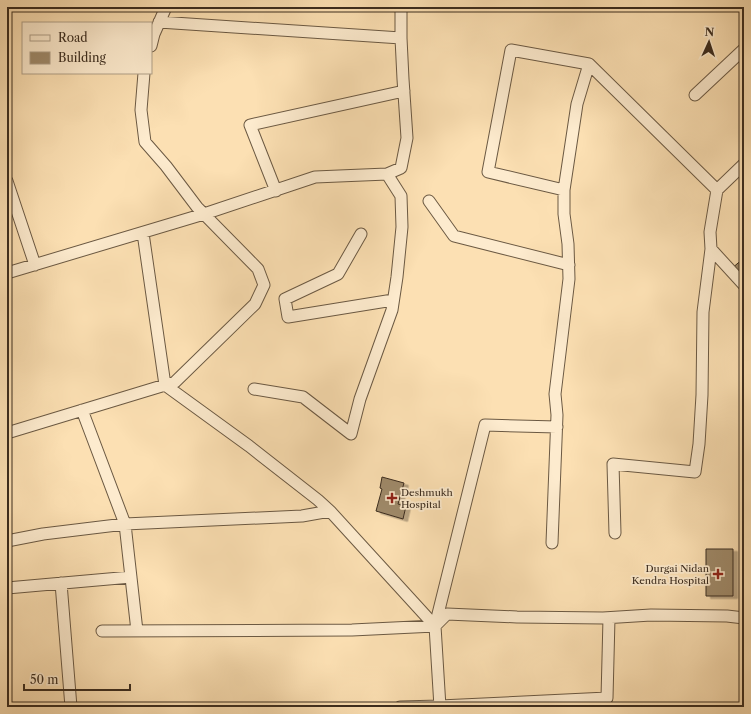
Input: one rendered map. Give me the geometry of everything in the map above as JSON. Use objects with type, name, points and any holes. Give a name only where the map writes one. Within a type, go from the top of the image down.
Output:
[{"type":"street","points":[[152,43],[166,7]]},
{"type":"street","points":[[7,273],[143,233],[316,177],[387,174],[401,168],[407,138],[400,38],[401,7]]},
{"type":"street","points":[[159,22],[400,38]]},
{"type":"street","points":[[696,95],[744,49]]},
{"type":"street","points":[[564,190],[488,172],[511,50],[589,64],[717,190]]},
{"type":"street","points":[[552,543],[557,427],[555,394],[569,279],[568,244],[564,214],[564,190],[577,104],[589,64]]},
{"type":"street","points":[[7,433],[175,382],[255,304],[264,285],[258,269],[204,214],[145,142],[141,110],[144,74]]},
{"type":"street","points":[[276,191],[250,125],[404,91]]},
{"type":"street","points":[[615,533],[613,464],[695,472],[700,430],[703,312],[711,249],[710,232],[717,190],[744,164]]},
{"type":"street","points":[[254,389],[303,398],[351,434],[352,424],[360,399],[392,310],[402,227],[401,196],[387,174]]},
{"type":"street","points":[[7,181],[35,265]]},
{"type":"street","points":[[429,201],[454,236],[568,265]]},
{"type":"street","points":[[143,233],[164,385],[255,451],[318,500],[330,511],[435,626]]},
{"type":"street","points":[[361,234],[338,274],[285,299],[288,317],[393,300]]},
{"type":"street","points":[[711,249],[744,285]]},
{"type":"street","points":[[82,410],[125,524],[137,631]]},
{"type":"street","points":[[440,707],[435,626],[486,425],[557,427]]},
{"type":"street","points":[[7,542],[50,533],[125,524],[302,516],[330,511]]},
{"type":"street","points":[[7,588],[131,577]]},
{"type":"street","points":[[61,583],[71,707]]},
{"type":"street","points":[[102,631],[352,630],[435,626],[447,614],[517,617],[609,618],[651,614],[727,616],[744,618]]},
{"type":"street","points":[[400,707],[440,707],[607,698],[609,618]]},
{"type":"building","points":[[744,258],[744,282],[731,269]]},
{"type":"building","points":[[382,477],[404,483],[398,504],[406,506],[403,519],[376,511],[382,489],[380,488]]},
{"type":"building","points":[[706,549],[733,549],[733,596],[706,596]]},
{"type":"place","name":"Deshmukh Hospital","points":[[392,498]]},
{"type":"place","name":"Durgai Nidan Kendra Hospital","points":[[718,574]]}]
